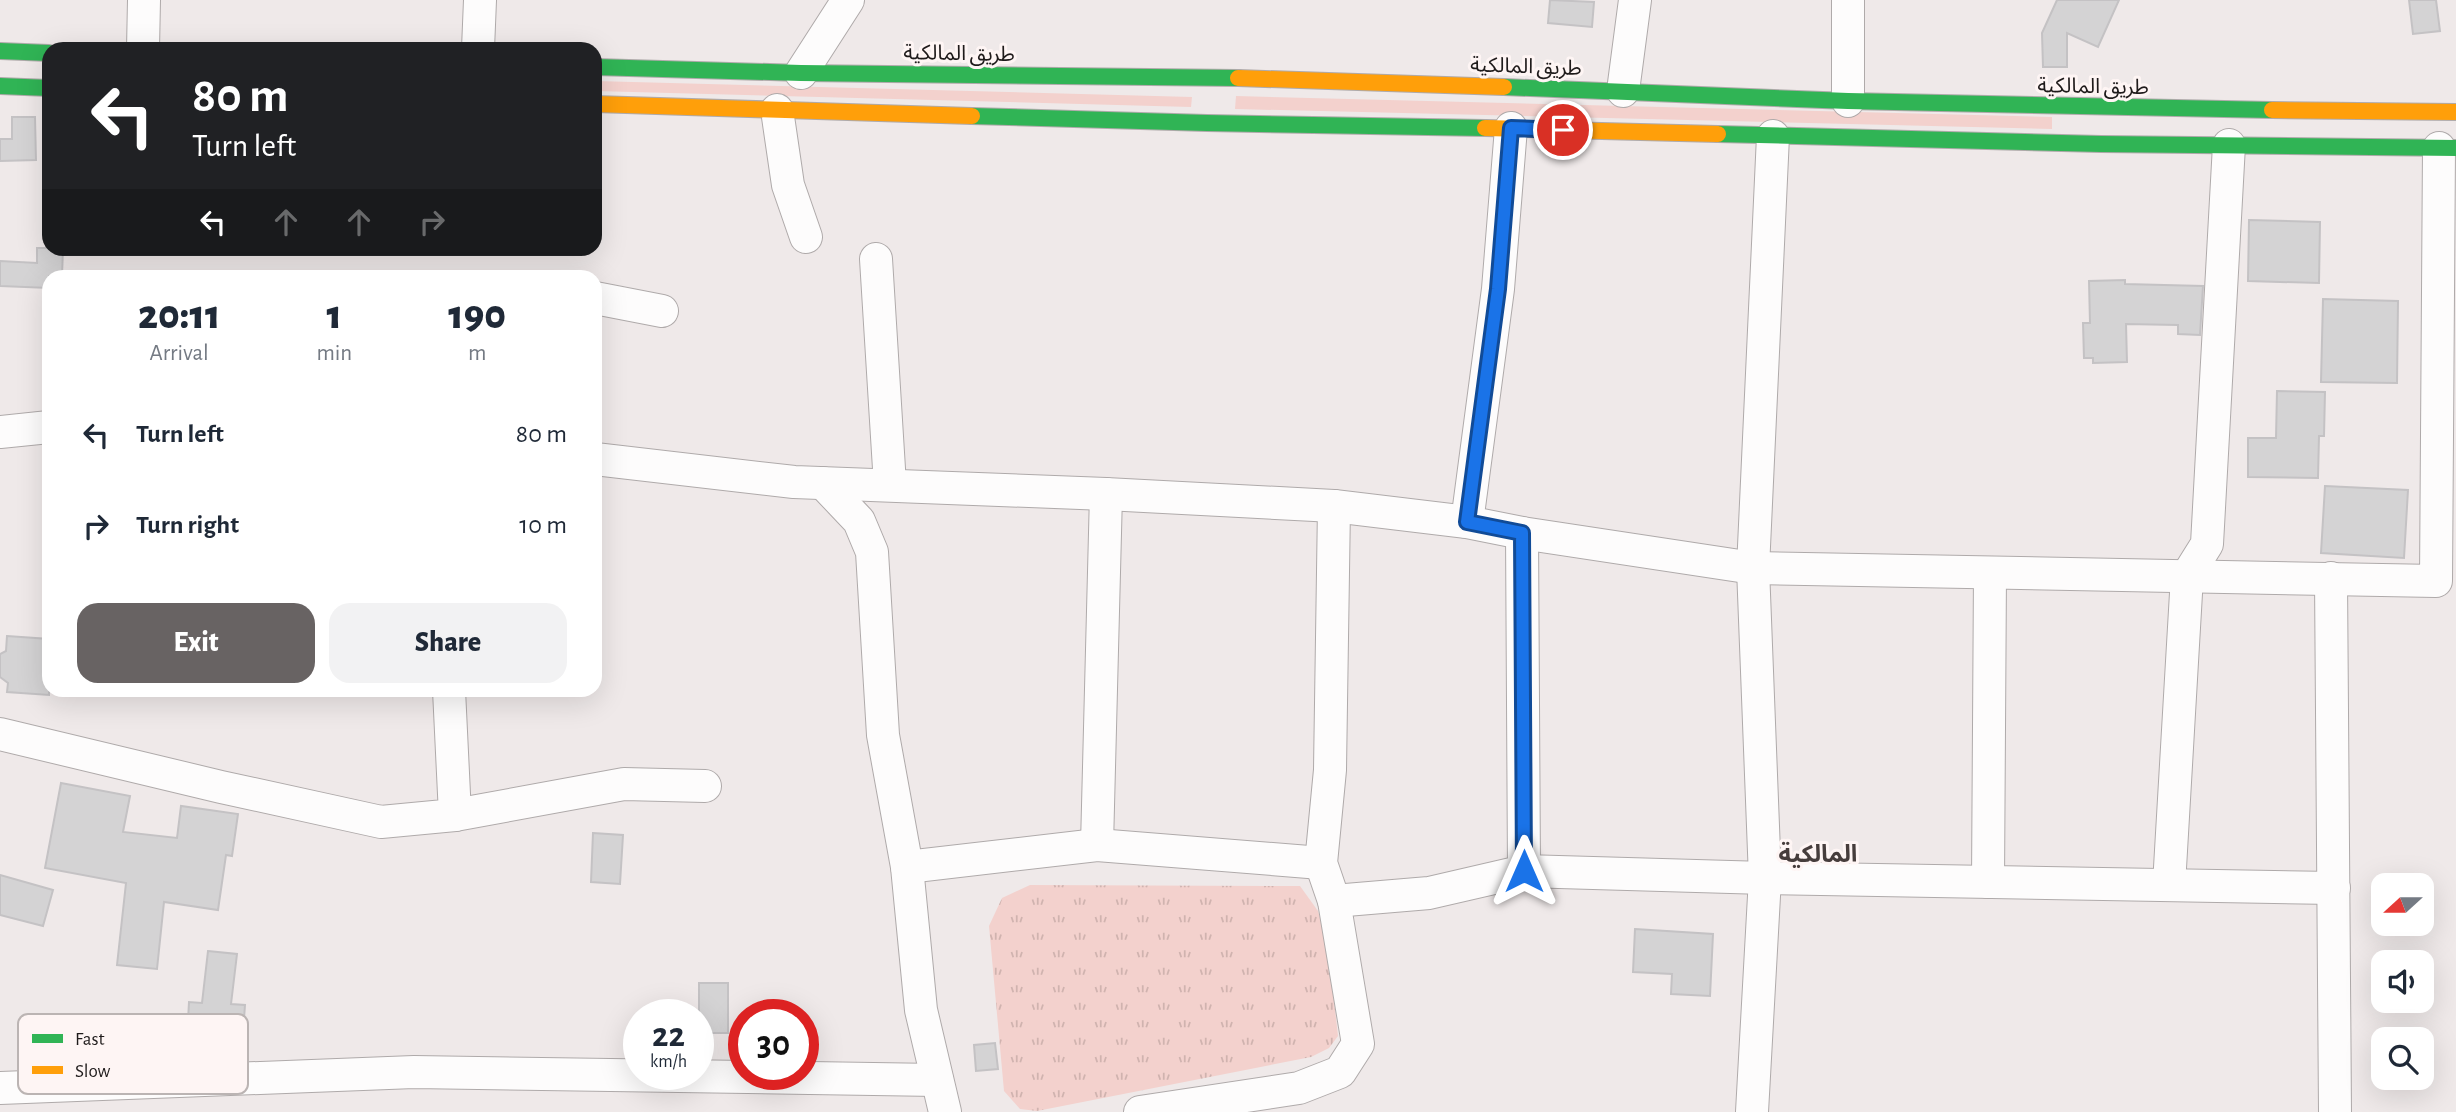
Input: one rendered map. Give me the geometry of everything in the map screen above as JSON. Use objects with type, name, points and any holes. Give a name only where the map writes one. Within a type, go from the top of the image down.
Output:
[{"type":"main road","points":[[0,51],[42,53]]},
{"type":"main road","name":"طريق المالكية","points":[[602,67],[1623,91],[1848,101],[2102,126],[2229,145],[2400,129],[2456,112]]},
{"type":"main road","points":[[0,86],[42,88]]},
{"type":"main road","name":"طريق المالكية","points":[[602,104],[1208,118],[1773,136],[2102,126],[2400,129],[2447,148]]},
{"type":"street","points":[[143,42],[144,0]]},
{"type":"street","points":[[478,42],[480,0]]},
{"type":"street","points":[[801,73],[848,0]]},
{"type":"street","points":[[1623,91],[1635,0]]},
{"type":"street","points":[[1848,0],[1848,101]]},
{"type":"street","points":[[777,110],[788,184],[806,237]]},
{"type":"street","points":[[1467,522],[1498,289],[1511,128]]},
{"type":"street","points":[[1752,1112],[1765,878],[1753,568],[1773,136]]},
{"type":"street","points":[[2169,885],[2187,576],[2207,544],[2229,145]]},
{"type":"street","points":[[602,460],[794,482],[1334,506],[1467,522],[1522,533],[1753,568],[2436,581],[2447,148]]},
{"type":"street","points":[[876,259],[890,485]]},
{"type":"street","points":[[602,299],[662,311]]},
{"type":"street","points":[[0,432],[42,428]]},
{"type":"street","points":[[823,483],[859,521],[872,552],[883,735],[907,867],[921,1010],[945,1112]]},
{"type":"street","points":[[1097,845],[1106,494]]},
{"type":"street","points":[[1140,1112],[1299,1088],[1340,1072],[1358,1044],[1334,901],[1321,863],[1330,770],[1334,506]]},
{"type":"street","points":[[1522,533],[1524,871]]},
{"type":"street","points":[[1988,882],[1990,573]]},
{"type":"street","points":[[2331,578],[2335,1112]]},
{"type":"street","points":[[449,697],[455,815]]},
{"type":"street","points":[[0,734],[381,822],[455,815],[624,784],[705,786]]},
{"type":"street","points":[[907,867],[1097,845],[1321,863]]},
{"type":"street","points":[[1334,901],[1429,893],[1524,871],[2334,888]]},
{"type":"street","points":[[248,1078],[414,1072],[937,1080]]},
{"type":"street","points":[[0,1088],[18,1087]]},
{"type":"green space","points":[[602,81],[1192,97],[1191,107],[602,91]]},
{"type":"green space","points":[[1236,96],[2052,117],[2052,129],[1235,109]]},
{"type":"green space","points":[[1030,885],[1300,886],[1318,911],[1327,939],[1338,1036],[1329,1048],[1311,1057],[1037,1111],[1020,1109],[1004,1091],[989,926],[1002,898]]},
{"type":"building","points":[[1550,0],[1594,2],[1592,27],[1548,23]]},
{"type":"building","points":[[2057,0],[2119,0],[2098,47],[2067,33],[2067,67],[2043,67],[2042,33]]},
{"type":"building","points":[[2409,0],[2436,0],[2440,31],[2413,34]]},
{"type":"building","points":[[12,117],[35,117],[36,160],[0,161],[0,139],[12,139]]},
{"type":"building","points":[[2249,220],[2320,222],[2319,283],[2248,281]]},
{"type":"building","points":[[37,248],[42,248],[42,256],[63,256],[62,270],[42,270],[42,288],[0,286],[0,261],[37,263]]},
{"type":"building","points":[[2125,280],[2125,284],[2203,286],[2200,335],[2178,334],[2178,325],[2126,324],[2127,362],[2093,363],[2093,358],[2084,358],[2083,323],[2090,323],[2089,281]]},
{"type":"building","points":[[2323,299],[2398,301],[2397,383],[2321,382]]},
{"type":"building","points":[[2277,391],[2325,392],[2324,436],[2319,436],[2318,478],[2248,477],[2248,438],[2276,438]]},
{"type":"building","points":[[2325,486],[2408,490],[2404,558],[2321,553]]},
{"type":"building","points":[[7,636],[42,638],[42,694],[7,692],[8,683],[0,677],[0,654],[6,651]]},
{"type":"building","points":[[61,783],[130,796],[123,832],[177,838],[181,806],[238,814],[232,856],[226,855],[218,910],[164,902],[157,969],[117,965],[126,883],[45,868]]},
{"type":"building","points":[[593,833],[623,835],[620,884],[591,882]]},
{"type":"building","points":[[0,875],[53,890],[43,926],[0,915]]},
{"type":"building","points":[[1635,929],[1713,934],[1710,996],[1671,994],[1672,974],[1633,972]]},
{"type":"building","points":[[208,951],[237,954],[231,1004],[245,1005],[244,1014],[188,1014],[189,1002],[202,1003]]},
{"type":"building","points":[[699,983],[728,983],[728,1033],[714,1033],[714,999],[699,999]]},
{"type":"building","points":[[995,1043],[998,1069],[976,1071],[974,1045]]},
{"type":"traffic: fast","points":[[0,51],[42,53]]},
{"type":"traffic: fast","points":[[602,67],[801,73],[1238,78]]},
{"type":"traffic: fast","points":[[0,86],[42,88]]},
{"type":"traffic: fast","points":[[1504,87],[1848,101],[2272,110]]},
{"type":"traffic: fast","points":[[972,116],[1485,128]]},
{"type":"traffic: fast","points":[[1718,134],[2101,144],[2456,148]]},
{"type":"traffic: slow","points":[[1238,78],[1504,87]]},
{"type":"traffic: slow","points":[[602,104],[972,116]]},
{"type":"traffic: slow","points":[[2272,110],[2456,112]]},
{"type":"traffic: slow","points":[[1485,128],[1718,134]]},
{"type":"district","name":"المالكية","points":[[1818,854]]},
{"type":"route","points":[[1524,871],[1522,533],[1467,522],[1498,289],[1511,128],[1563,130]]}]
